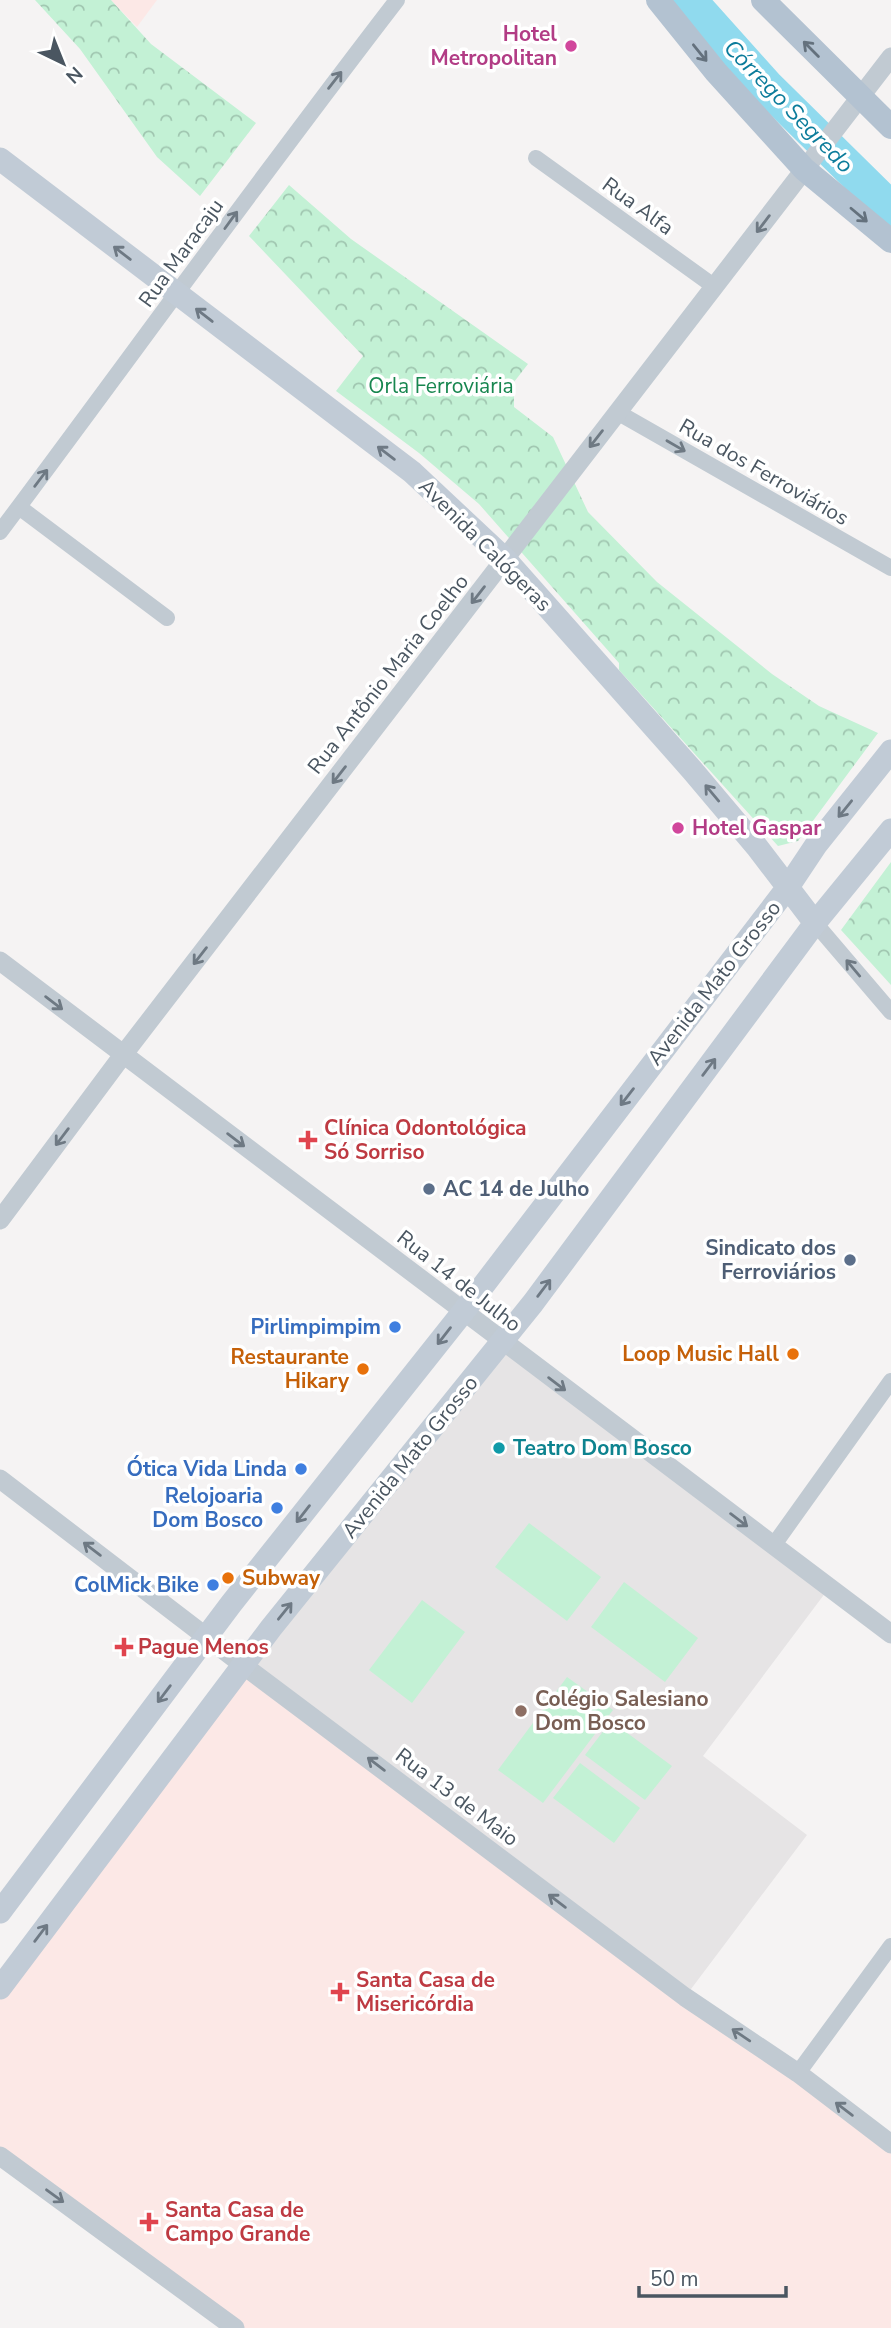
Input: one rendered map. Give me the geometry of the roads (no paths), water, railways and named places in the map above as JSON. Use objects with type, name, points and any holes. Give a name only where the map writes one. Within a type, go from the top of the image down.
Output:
[{"type":"main road","points":[[658,0],[741,101],[804,169],[891,241]]},
{"type":"main road","points":[[763,0],[853,106],[891,127]]},
{"type":"main road","name":"Avenida Calógeras","points":[[0,159],[412,472],[505,559],[692,770],[757,847],[815,923]]},
{"type":"main road","name":"Avenida Mato Grosso","points":[[0,1912],[207,1637],[463,1312],[788,887],[816,845],[891,751]]},
{"type":"main road","name":"Avenida Mato Grosso","points":[[0,1987],[243,1665],[502,1343],[815,923],[891,830]]},
{"type":"street","name":"Rua Maracaju","points":[[0,532],[293,134],[397,0]]},
{"type":"street","name":"Rua Antônio Maria Coelho","points":[[0,1220],[123,1055],[891,57]]},
{"type":"street","name":"Rua Alfa","points":[[536,158],[715,287]]},
{"type":"street","name":"Rua dos Ferroviários","points":[[617,412],[891,568]]},
{"type":"street","points":[[19,507],[167,618]]},
{"type":"street","name":"Avenida Calógeras","points":[[815,923],[891,1012]]},
{"type":"street","name":"Rua 14 de Julho","points":[[0,961],[502,1343],[891,1634]]},
{"type":"street","points":[[773,1546],[891,1381]]},
{"type":"street","name":"Rua 13 de Maio","points":[[0,1479],[685,1997],[798,2073],[891,2144]]},
{"type":"street","points":[[798,2073],[891,1946]]},
{"type":"street","points":[[0,2156],[236,2328]]},
{"type":"waterway","name":"Córrego Segredo","points":[[689,0],[766,86],[891,209]]},
{"type":"place","name":"Hotel Metropolitan","points":[[571,46]]},
{"type":"place","name":"Hotel Gaspar","points":[[678,828]]},
{"type":"place","name":"Clínica Odontológica Só Sorriso","points":[[308,1140]]},
{"type":"place","name":"AC 14 de Julho","points":[[429,1189]]},
{"type":"place","name":"Sindicato dos Ferroviários","points":[[850,1260]]},
{"type":"place","name":"Pirlimpimpim","points":[[395,1327]]},
{"type":"place","name":"Loop Music Hall","points":[[793,1354]]},
{"type":"place","name":"Restaurante Hikary","points":[[363,1369]]},
{"type":"place","name":"Teatro Dom Bosco","points":[[499,1448]]},
{"type":"place","name":"Ótica Vida Linda","points":[[301,1469]]},
{"type":"place","name":"Relojoaria Dom Bosco","points":[[277,1508]]},
{"type":"place","name":"Subway","points":[[228,1578]]},
{"type":"place","name":"ColMick Bike","points":[[213,1585]]},
{"type":"place","name":"Pague Menos","points":[[124,1647]]},
{"type":"place","name":"Colégio Salesiano Dom Bosco","points":[[521,1711]]},
{"type":"place","name":"Santa Casa de Misericórdia","points":[[340,1992]]},
{"type":"place","name":"Santa Casa de Campo Grande","points":[[149,2222]]},
{"type":"park label","name":"Orla Ferroviária","points":[[441,386]]}]
